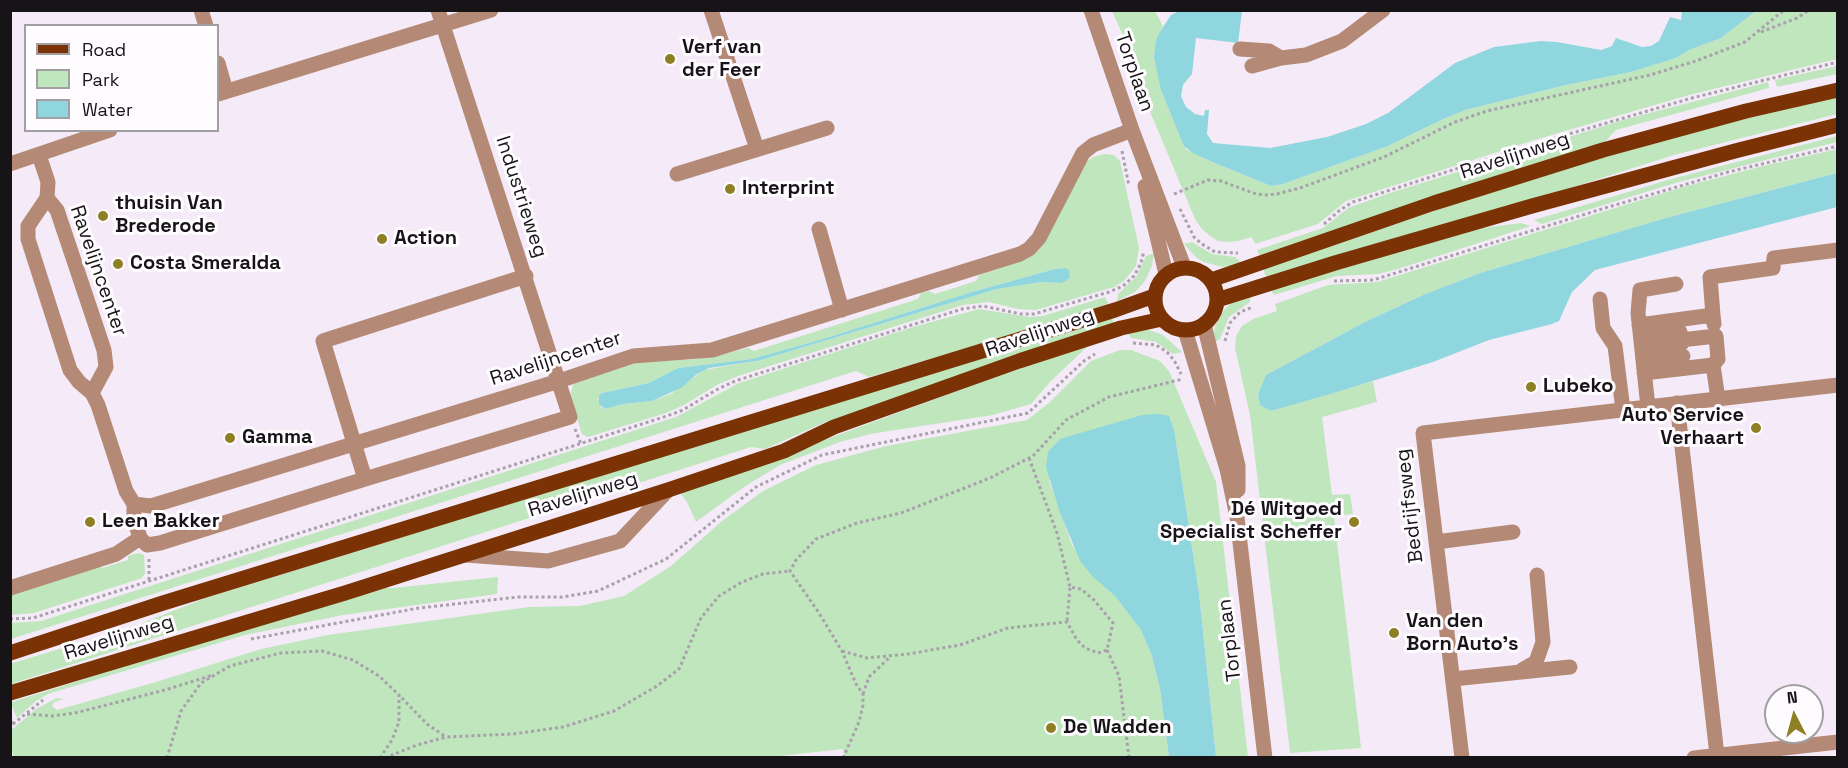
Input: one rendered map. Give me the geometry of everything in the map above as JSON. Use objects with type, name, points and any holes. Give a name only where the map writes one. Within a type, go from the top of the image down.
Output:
[{"type":"main road","name":"Ravelijnweg","points":[[1211,280],[1434,203],[1604,150],[1746,111],[1838,90]]},
{"type":"main road","points":[[1217,300],[1532,206],[1838,125]]},
{"type":"main road","points":[[1184,267],[1199,270],[1211,280],[1216,289],[1217,300],[1215,309],[1204,324],[1185,330],[1176,329],[1162,319],[1157,312],[1154,296],[1160,280],[1174,269],[1184,267]]},
{"type":"main road","name":"Ravelijnweg","points":[[10,653],[163,603],[1093,317],[1154,296]]},
{"type":"main road","name":"Ravelijnweg","points":[[10,693],[345,593],[668,490],[784,451],[834,427],[1019,361],[1121,328],[1162,319]]},
{"type":"street","name":"Industrieweg","points":[[365,479],[570,417],[438,10]]},
{"type":"street","points":[[219,70],[222,92],[491,10]]},
{"type":"street","points":[[711,10],[757,149]]},
{"type":"street","name":"Torplaan","points":[[1085,10],[1096,29]]},
{"type":"street","name":"Torplaan","points":[[1091,10],[1132,130],[1184,267]]},
{"type":"street","points":[[1252,66],[1281,58],[1306,55],[1342,41],[1383,10]]},
{"type":"street","points":[[1240,49],[1269,51],[1281,58]]},
{"type":"street","points":[[677,174],[827,128]]},
{"type":"street","name":"Torplaan","points":[[1132,130],[1166,274]]},
{"type":"street","name":"Ravelijncenter","points":[[134,504],[151,506],[559,381],[633,356],[712,350],[1011,258],[1029,249],[1039,238],[1083,153],[1093,145],[1132,130]]},
{"type":"street","points":[[10,164],[104,132]]},
{"type":"street","name":"Ravelijncenter","points":[[39,155],[48,182],[47,198],[28,226],[28,239],[70,370],[92,393],[98,405],[126,490],[134,504],[134,518],[144,541]]},
{"type":"street","name":"Ravelijncenter","points":[[47,198],[57,210],[104,350],[106,367],[92,393]]},
{"type":"street","points":[[819,229],[842,310]]},
{"type":"street","points":[[1713,365],[1718,359],[1710,277],[1773,268],[1774,258],[1838,250]]},
{"type":"street","points":[[10,588],[116,554],[144,541],[160,543],[365,479],[323,341],[526,276]]},
{"type":"street","points":[[1648,407],[1642,348],[1640,290],[1676,284]]},
{"type":"street","points":[[1600,299],[1603,328],[1615,346],[1623,410]]},
{"type":"street","points":[[1642,348],[1682,343],[1713,315]]},
{"type":"street","name":"Torplaan","points":[[1204,324],[1238,466],[1238,517],[1265,758]]},
{"type":"street","name":"Torplaan","points":[[1185,330],[1227,469],[1238,517]]},
{"type":"street","points":[[1642,348],[1716,336]]},
{"type":"street","points":[[1642,348],[1682,343],[1713,365],[1718,399]]},
{"type":"street","name":"Bedrijfsweg","points":[[1462,758],[1423,433],[1838,385]]},
{"type":"street","points":[[1677,404],[1717,755]]},
{"type":"street","points":[[462,555],[548,561],[620,541],[668,490]]},
{"type":"street","points":[[1436,542],[1513,532]]},
{"type":"street","points":[[1520,672],[1536,662],[1543,642],[1537,575]]},
{"type":"street","points":[[1453,679],[1570,667]]},
{"type":"street","points":[[1694,758],[1812,751],[1838,742]]},
{"type":"path","points":[[1173,194],[1208,180],[1221,181],[1256,194],[1266,195],[1300,188],[1384,157],[1455,122],[1487,111],[1650,75],[1696,61],[1745,42],[1784,10]]},
{"type":"path","points":[[1756,33],[1809,11]]},
{"type":"path","name":"Ravelijnweg","points":[[1318,227],[1353,202],[1521,148],[1692,98],[1838,62]]},
{"type":"path","points":[[1325,284],[1335,280],[1373,280],[1728,172],[1838,146]]},
{"type":"path","points":[[1178,205],[1194,237],[1202,244],[1215,252],[1242,252]]},
{"type":"path","points":[[10,620],[33,618],[580,444],[683,410],[716,390],[742,379],[962,309],[983,306],[1021,314],[1034,314],[1109,292],[1123,286],[1134,276],[1144,252]]},
{"type":"path","points":[[1224,345],[1230,323],[1240,312],[1257,305]]},
{"type":"path","points":[[1127,343],[1139,342],[1156,345],[1174,360]]},
{"type":"path","points":[[790,571],[796,560],[816,539],[857,523],[902,513],[990,478],[1033,456],[1066,420],[1109,397],[1183,379]]},
{"type":"path","points":[[1029,458],[1057,532],[1070,587],[1067,622],[1077,640],[1085,648],[1098,653],[1107,650]]},
{"type":"path","points":[[144,541],[149,582]]},
{"type":"path","points":[[790,571],[842,651],[856,684],[863,694]]},
{"type":"path","points":[[385,758],[417,745],[446,737],[513,734],[563,727],[614,711],[657,686],[679,669],[701,618],[719,596],[742,582],[763,574],[790,571]]},
{"type":"path","points":[[1070,587],[1081,589],[1095,600],[1113,623],[1107,650],[1119,676],[1129,758]]},
{"type":"path","points":[[842,651],[867,658],[891,656],[960,645],[1008,628],[1067,622]]},
{"type":"path","points":[[167,758],[182,711],[201,683],[230,666],[281,653],[321,651],[353,660],[380,676],[427,724],[446,737]]},
{"type":"path","points":[[843,758],[859,722],[863,694],[869,677],[891,656]]},
{"type":"path","points":[[27,714],[51,716],[75,713],[165,690],[217,673]]},
{"type":"path","points":[[380,758],[392,740],[399,722],[399,695]]},
{"type":"path","points":[[10,716],[13,724],[10,725]]},
{"type":"green space","points":[[1112,11],[1155,11],[1163,26],[1159,33],[1161,90],[1186,149],[1271,186],[1283,184],[1388,146],[1465,110],[1566,85],[1631,72],[1676,58],[1689,50],[1721,38],[1756,11],[1837,11],[1837,59],[1689,95],[1538,139],[1346,201],[1318,224],[1255,244],[1252,237],[1238,241],[1218,241],[1201,228],[1195,219],[1146,102],[1126,42]]},
{"type":"green space","points":[[1837,66],[1837,74],[1777,87],[1775,80]]},
{"type":"green space","points":[[1768,82],[1769,88],[1616,130],[1602,145],[1260,258],[1257,250],[1323,228],[1348,208],[1387,194],[1623,120]]},
{"type":"green space","points":[[1837,93],[1837,114],[1674,155],[1479,217],[1354,250],[1266,277],[1263,268],[1599,156]]},
{"type":"green space","points":[[1837,136],[1837,142],[1675,183],[1542,224],[1534,220],[1675,178]]},
{"type":"green space","points":[[1837,149],[1837,173],[1666,218],[1480,273],[1423,295],[1365,322],[1266,375],[1258,394],[1260,405],[1271,411],[1373,381],[1377,402],[1322,417],[1332,495],[1350,494],[1353,514],[1334,516],[1361,748],[1290,753],[1250,415],[1235,348],[1236,336],[1242,326],[1253,319],[1277,311],[1275,304],[1328,285],[1377,282],[1683,187]]},
{"type":"green space","points":[[1105,154],[1114,155],[1120,161],[1139,248],[1136,266],[1124,281],[1114,287],[1036,310],[1018,309],[989,302],[963,305],[738,376],[666,413],[588,437],[582,434],[570,397],[573,384],[630,363],[697,359],[748,348],[754,351],[918,299],[921,293],[929,291],[935,294],[976,281],[979,275],[1027,259],[1037,251],[1086,162],[1093,157]],"holes":[[[1065,268],[1062,283],[1041,282],[997,289],[757,361],[704,370],[671,394],[652,401],[623,404],[605,409],[602,408],[598,399],[602,393],[649,383],[678,368],[752,359],[972,292]]]},
{"type":"green space","points":[[1521,223],[1531,226],[1398,269],[1378,274],[1337,276],[1274,295],[1270,289],[1475,229]]},
{"type":"green space","points":[[1192,242],[1212,254],[1235,257],[1239,260],[1240,265],[1222,267],[1204,262],[1184,244]]},
{"type":"green space","points":[[1154,253],[1152,266],[1145,281],[1135,292],[1117,301],[1118,294],[1136,277],[1146,256]]},
{"type":"green space","points":[[1250,295],[1250,302],[1229,317],[1220,339],[1213,343],[1215,325],[1225,309],[1232,302]]},
{"type":"green space","points":[[1105,297],[1108,304],[1034,328],[869,377],[856,371],[11,639],[10,623],[41,621],[676,417],[739,383],[913,327],[979,309],[1030,317],[1043,316]]},
{"type":"green space","points":[[1112,317],[1114,325],[821,424],[765,449],[751,447],[11,684],[10,664],[132,627],[206,598]]},
{"type":"green space","points":[[1146,329],[1163,335],[1182,352],[1173,354],[1156,342],[1131,338],[1126,331]]},
{"type":"green space","points":[[1089,345],[1050,382],[1031,404],[993,415],[870,434],[840,442],[780,465],[744,487],[696,522],[680,493],[998,376]]},
{"type":"green space","points":[[1120,350],[1131,350],[1160,361],[1169,371],[1216,482],[1248,757],[1216,757],[1199,593],[1174,429],[1170,418],[1049,480],[1072,545],[1093,576],[1115,596],[1141,630],[1152,656],[1160,689],[1169,757],[844,758],[843,749],[762,758],[14,758],[10,731],[36,709],[57,698],[64,699],[54,702],[52,706],[57,710],[261,649],[328,635],[529,607],[580,606],[624,596],[671,566],[722,521],[763,491],[816,465],[886,446],[1027,420],[1050,402],[1091,361]]},
{"type":"green space","points":[[139,553],[144,555],[145,573],[142,578],[34,613],[11,615],[10,595],[100,565],[102,568],[128,560],[128,556]]},
{"type":"green space","points":[[498,577],[497,594],[343,615],[245,635],[48,694],[36,701],[17,718],[11,704],[371,588],[393,588]]},
{"type":"water","points":[[1179,11],[1242,11],[1238,43],[1196,38],[1192,74],[1183,85],[1181,96],[1186,107],[1195,114],[1204,116],[1205,110],[1209,110],[1207,134],[1213,143],[1270,148],[1327,137],[1366,124],[1388,113],[1455,63],[1494,47],[1541,41],[1601,50],[1612,46],[1616,38],[1642,47],[1651,46],[1659,41],[1670,17],[1681,20],[1682,11],[1756,11],[1721,38],[1689,50],[1676,58],[1631,72],[1566,85],[1465,110],[1388,146],[1283,184],[1271,186],[1210,161],[1184,146],[1161,90],[1154,57],[1159,33],[1171,15]]},
{"type":"water","points":[[1837,173],[1837,207],[1595,270],[1572,292],[1559,321],[1552,324],[1489,340],[1433,362],[1271,411],[1260,405],[1258,394],[1266,375],[1365,322],[1423,295],[1480,273],[1666,218]]},
{"type":"water","points":[[1065,268],[1069,270],[1070,278],[1062,283],[1041,282],[997,289],[757,361],[709,368],[697,374],[681,388],[652,401],[623,404],[605,409],[599,404],[599,396],[602,393],[649,383],[678,368],[752,359],[972,292]]},
{"type":"water","points":[[1142,415],[1169,416],[1174,429],[1199,593],[1216,757],[1169,757],[1160,689],[1152,656],[1141,630],[1115,596],[1093,577],[1080,561],[1059,510],[1046,467],[1048,452],[1060,439]]},
{"type":"place","name":"Verf van der Feer","points":[[670,59]]},
{"type":"place","name":"Interprint","points":[[730,189]]},
{"type":"place","name":"thuisin Van Brederode","points":[[103,216]]},
{"type":"place","name":"Action","points":[[382,239]]},
{"type":"place","name":"Costa Smeralda","points":[[118,264]]},
{"type":"place","name":"Lubeko","points":[[1531,387]]},
{"type":"place","name":"Auto Service Verhaart","points":[[1756,428]]},
{"type":"place","name":"Gamma","points":[[230,438]]},
{"type":"place","name":"Leen Bakker","points":[[90,522]]},
{"type":"place","name":"Dé Witgoed Specialist Scheffer","points":[[1354,522]]},
{"type":"place","name":"Van den Born Auto's","points":[[1394,633]]},
{"type":"place","name":"De Wadden","points":[[1051,728]]}]
